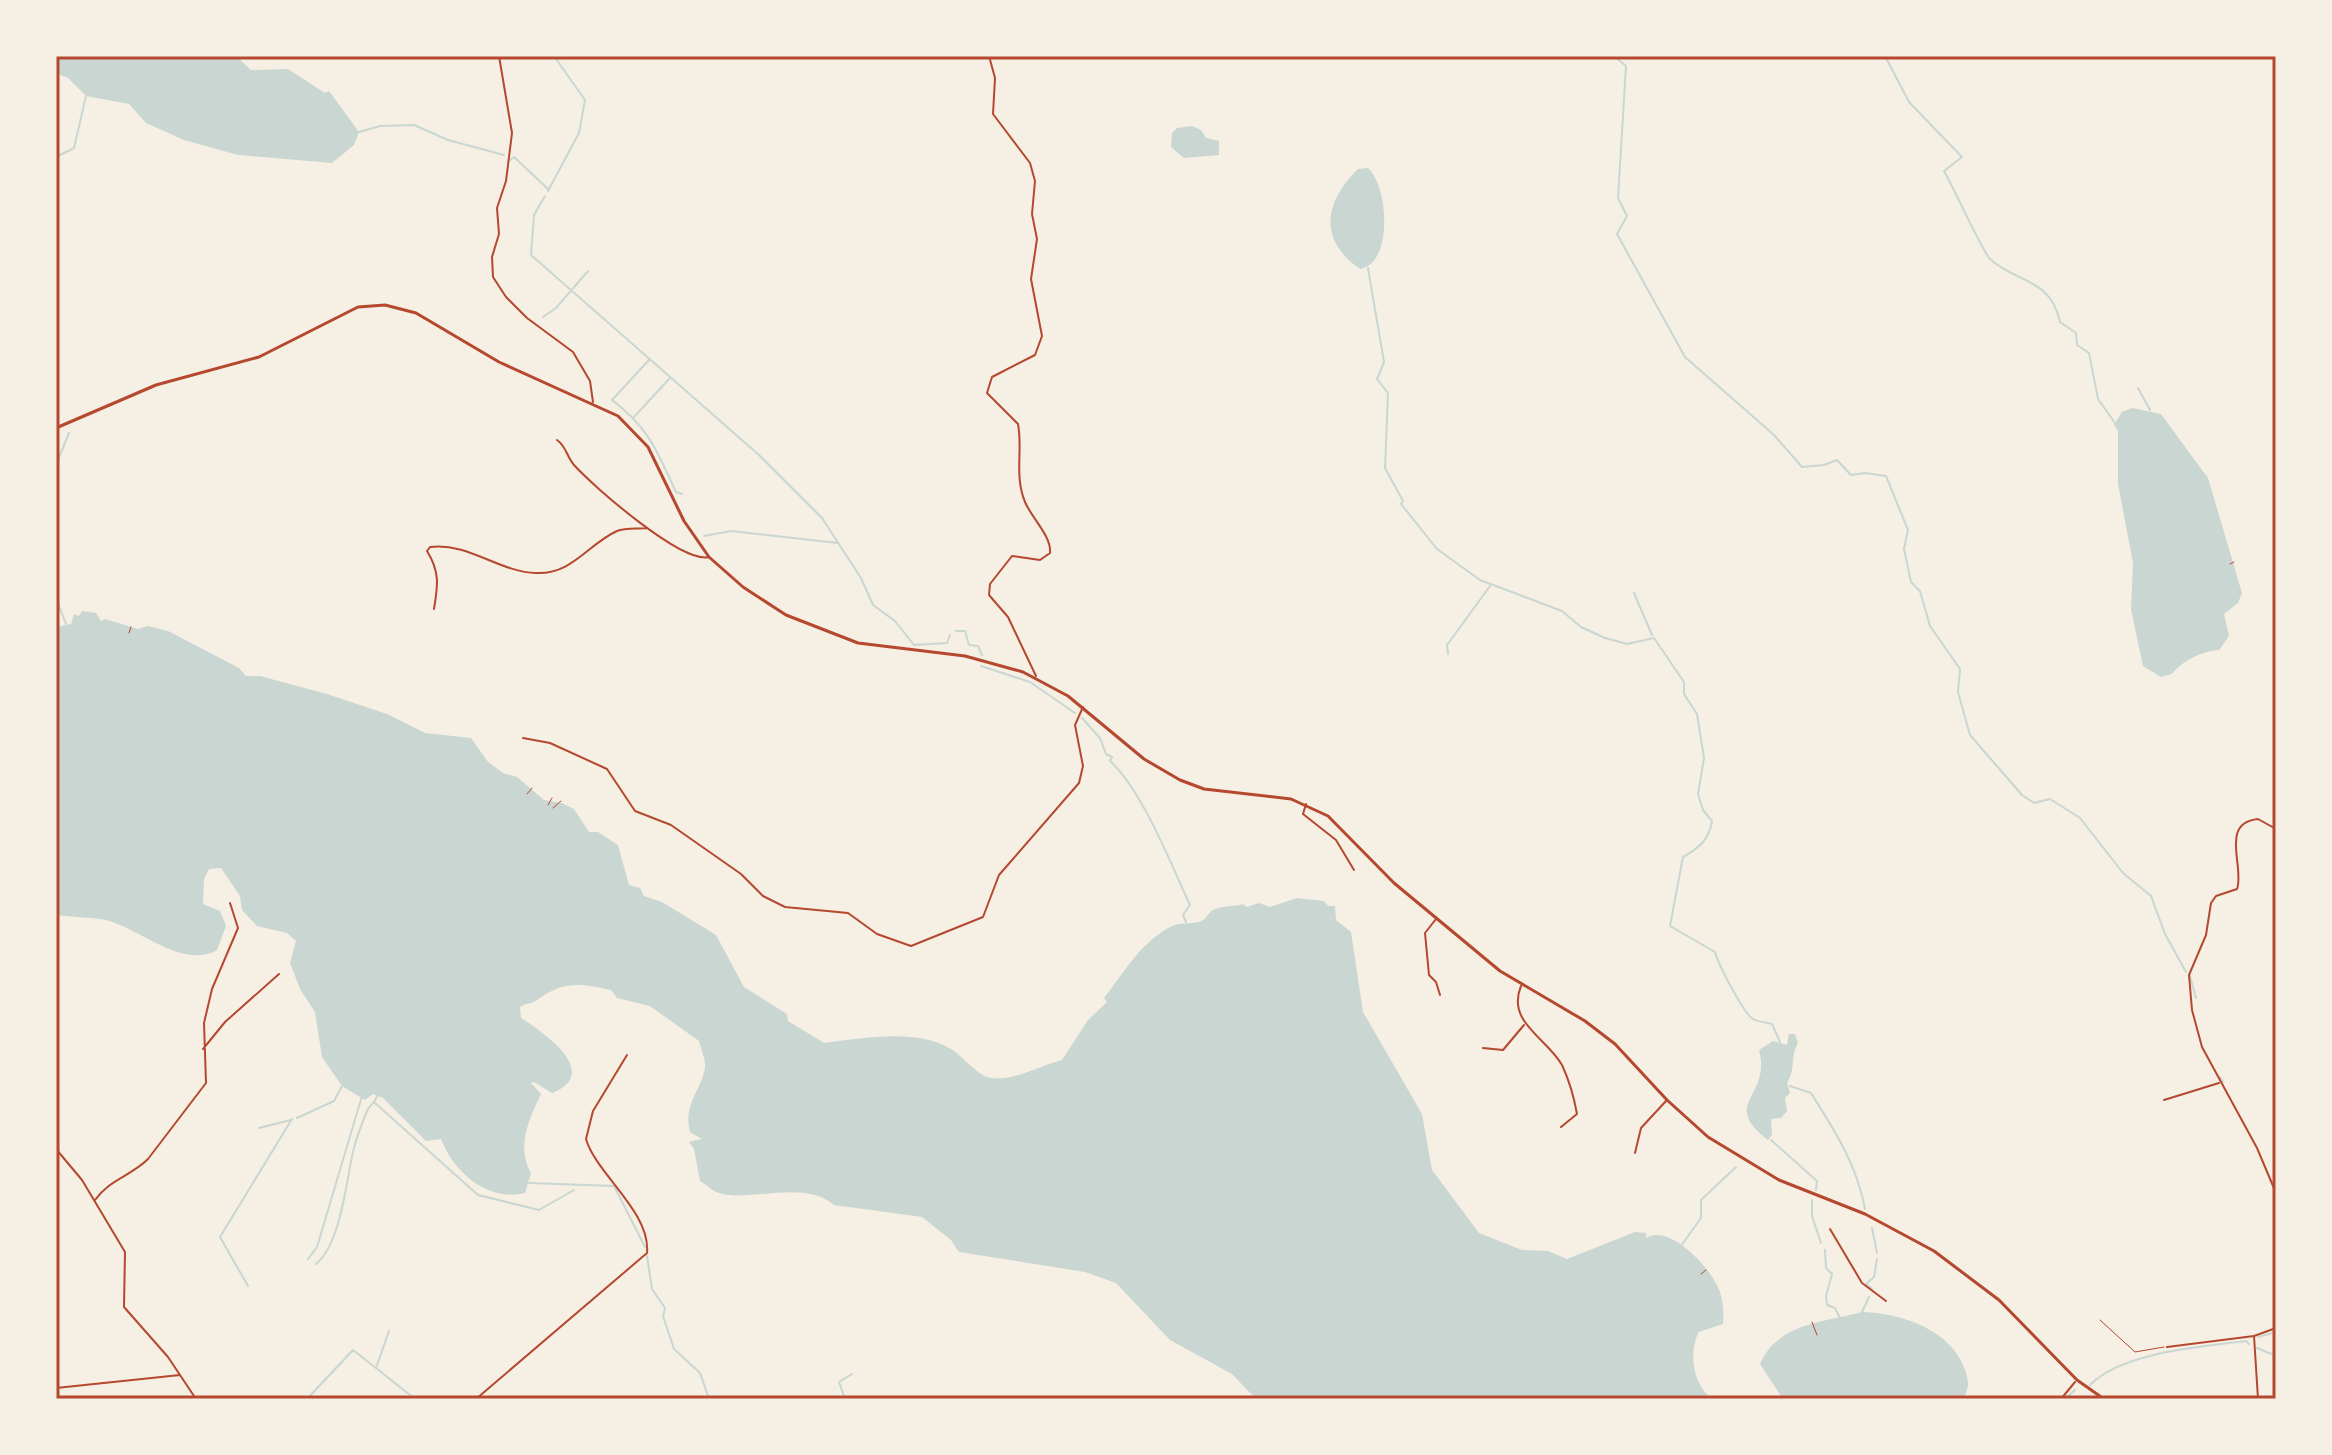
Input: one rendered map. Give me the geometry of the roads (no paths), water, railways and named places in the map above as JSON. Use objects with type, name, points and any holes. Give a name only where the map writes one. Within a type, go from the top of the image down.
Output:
[{"type":"street","points":[[499,56],[512,133],[506,181],[497,208],[499,234],[492,257],[493,277],[520,311],[573,352],[590,381],[593,402]]},
{"type":"street","points":[[989,56],[995,78],[993,114],[1030,163],[1035,181],[1032,214],[1037,239],[1031,279],[1042,336],[1035,355],[997,373],[986,388],[989,398],[1012,414],[1018,424],[1019,482],[1031,516],[1051,547],[1050,553],[1040,560],[1012,556],[990,584],[989,595],[1008,617],[1037,678]]},
{"type":"street","points":[[56,428],[156,385],[252,360],[342,314],[376,305],[416,313],[499,362],[593,402],[618,416],[645,443],[684,521],[709,557],[755,595],[818,630],[881,648],[985,660],[1037,678],[1083,707],[1144,759],[1180,780],[1204,789],[1277,795],[1306,804],[1337,824],[1385,875],[1521,986],[1603,1034],[1708,1137],[1757,1168],[1888,1225],[1953,1264],[2018,1317],[2077,1380],[2104,1399]]},
{"type":"street","points":[[557,440],[570,462],[664,543],[693,558],[709,557]]},
{"type":"street","points":[[434,609],[438,579],[435,564],[427,551],[430,547],[443,545],[465,550],[500,566],[538,574],[579,561],[620,530],[647,528]]},
{"type":"street","points":[[523,738],[550,743],[607,769],[635,811],[671,825],[775,903],[816,913],[848,913],[877,934],[911,946],[983,917],[999,875],[1050,814],[1075,791],[1083,766],[1075,725],[1083,707]]},
{"type":"street","points":[[1306,804],[1303,814],[1336,840],[1346,851],[1354,870]]},
{"type":"street","points":[[2276,829],[2258,819],[2246,822],[2240,828],[2234,843],[2240,881],[2237,889],[2216,896],[2211,903],[2206,935],[2189,975],[2195,1025],[2220,1083],[2257,1148],[2276,1193]]},
{"type":"street","points":[[95,1200],[116,1177],[137,1170],[148,1159],[206,1083],[202,1050],[212,989],[238,928],[230,903]]},
{"type":"street","points":[[1436,918],[1425,933],[1429,975],[1436,982],[1440,995]]},
{"type":"street","points":[[202,1050],[225,1022],[279,974]]},
{"type":"street","points":[[1521,986],[1519,1011],[1524,1024],[1552,1051],[1574,1099],[1577,1114],[1561,1127]]},
{"type":"street","points":[[1483,1048],[1503,1050],[1524,1024]]},
{"type":"street","points":[[476,1399],[647,1253],[647,1242],[620,1188],[596,1160],[586,1139],[593,1111],[627,1055]]},
{"type":"street","points":[[2164,1100],[2220,1083]]},
{"type":"street","points":[[1635,1153],[1641,1128],[1667,1100]]},
{"type":"street","points":[[56,1149],[95,1200],[125,1252],[124,1307],[181,1375],[196,1399]]},
{"type":"street","points":[[1830,1229],[1862,1283],[1886,1301]]},
{"type":"street","points":[[2167,1347],[2254,1336],[2276,1328]]},
{"type":"street","points":[[2254,1336],[2258,1399]]},
{"type":"street","points":[[56,1388],[181,1375]]},
{"type":"street","points":[[2061,1399],[2077,1380]]},
{"type":"lane","points":[[2100,1320],[2135,1352],[2167,1347]]},
{"type":"waterway","points":[[548,191],[579,133],[585,100],[554,56]]},
{"type":"waterway","points":[[1614,56],[1626,66],[1618,198],[1627,216],[1617,234],[1685,357],[1774,435],[1802,467],[1837,460],[1851,475],[1886,476],[1908,530],[1904,549],[1911,582],[1920,591],[1930,626],[1960,669],[1958,692],[1970,735],[2022,795],[2034,803],[2050,799],[2080,818],[2123,873],[2151,896],[2165,934],[2186,972]]},
{"type":"waterway","points":[[1885,56],[1909,102],[1962,157],[1944,171],[1986,254],[2000,267],[2041,289],[2049,297],[2060,322],[2076,333],[2077,345],[2089,353],[2098,399],[2115,423]]},
{"type":"waterway","points":[[56,157],[74,148],[86,96]]},
{"type":"waterway","points":[[359,132],[380,126],[414,125],[448,140],[504,155]]},
{"type":"waterway","points":[[510,160],[514,157],[548,189]]},
{"type":"waterway","points":[[545,196],[534,215],[531,255],[759,455],[822,518],[861,578],[873,605],[895,621],[914,645],[947,643],[950,635]]},
{"type":"waterway","points":[[1368,268],[1384,362],[1377,379],[1388,393],[1385,468],[1403,501],[1401,504],[1437,549],[1480,580],[1562,611],[1581,627],[1605,638],[1627,644],[1654,638],[1684,682],[1684,694],[1697,714],[1704,758],[1698,794],[1703,810],[1712,821],[1702,843],[1683,857],[1670,926],[1715,952],[1749,1015],[1757,1021],[1772,1024],[1780,1042]]},
{"type":"waterway","points":[[543,317],[556,308],[588,271]]},
{"type":"waterway","points":[[649,360],[612,400],[644,431],[676,492],[682,494]]},
{"type":"waterway","points":[[634,417],[670,378]]},
{"type":"waterway","points":[[2138,388],[2150,410]]},
{"type":"waterway","points":[[56,465],[69,433]]},
{"type":"waterway","points":[[56,508],[56,541]]},
{"type":"waterway","points":[[704,536],[731,531],[838,543]]},
{"type":"waterway","points":[[1448,654],[1447,645],[1490,586]]},
{"type":"waterway","points":[[1634,593],[1652,635]]},
{"type":"waterway","points":[[56,598],[66,624]]},
{"type":"waterway","points":[[956,631],[965,631],[969,645],[978,646],[982,655]]},
{"type":"waterway","points":[[981,666],[1030,682],[1075,713]]},
{"type":"waterway","points":[[1082,718],[1100,738],[1106,754],[1112,757],[1110,761],[1133,790],[1155,828],[1190,905],[1183,915],[1186,922]]},
{"type":"waterway","points":[[2190,976],[2196,998]]},
{"type":"waterway","points":[[2220,1077],[2223,1082]]},
{"type":"waterway","points":[[297,1118],[334,1101],[342,1086]]},
{"type":"waterway","points":[[1790,1086],[1811,1093],[1851,1163],[1865,1209]]},
{"type":"waterway","points":[[308,1259],[317,1247],[362,1096]]},
{"type":"waterway","points":[[316,1264],[337,1227],[356,1142],[367,1111],[377,1096]]},
{"type":"waterway","points":[[375,1103],[478,1195],[539,1210],[574,1190]]},
{"type":"waterway","points":[[248,1286],[220,1237],[292,1119]]},
{"type":"waterway","points":[[259,1128],[291,1120]]},
{"type":"waterway","points":[[1771,1140],[1817,1181],[1816,1190]]},
{"type":"waterway","points":[[1681,1246],[1701,1218],[1701,1200],[1736,1167]]},
{"type":"waterway","points":[[529,1183],[614,1186],[645,1247]]},
{"type":"waterway","points":[[1812,1200],[1812,1216],[1821,1243]]},
{"type":"waterway","points":[[1872,1228],[1877,1253]]},
{"type":"waterway","points":[[1825,1250],[1826,1268],[1832,1274],[1826,1296],[1827,1305],[1835,1308],[1840,1318]]},
{"type":"waterway","points":[[647,1256],[652,1289],[665,1308],[663,1316],[674,1349],[700,1373],[709,1399]]},
{"type":"waterway","points":[[1872,1289],[1866,1284],[1874,1277],[1877,1259]]},
{"type":"waterway","points":[[1862,1312],[1869,1297]]},
{"type":"waterway","points":[[307,1399],[353,1350],[376,1368],[389,1331]]},
{"type":"waterway","points":[[2258,1337],[2276,1332]]},
{"type":"waterway","points":[[2090,1385],[2104,1374],[2142,1358],[2207,1346],[2246,1341],[2249,1344]]},
{"type":"waterway","points":[[2257,1348],[2276,1356]]},
{"type":"waterway","points":[[376,1368],[415,1399]]},
{"type":"waterway","points":[[845,1399],[839,1382],[852,1374]]},
{"type":"waterway","points":[[2065,1399],[2075,1390]]}]
